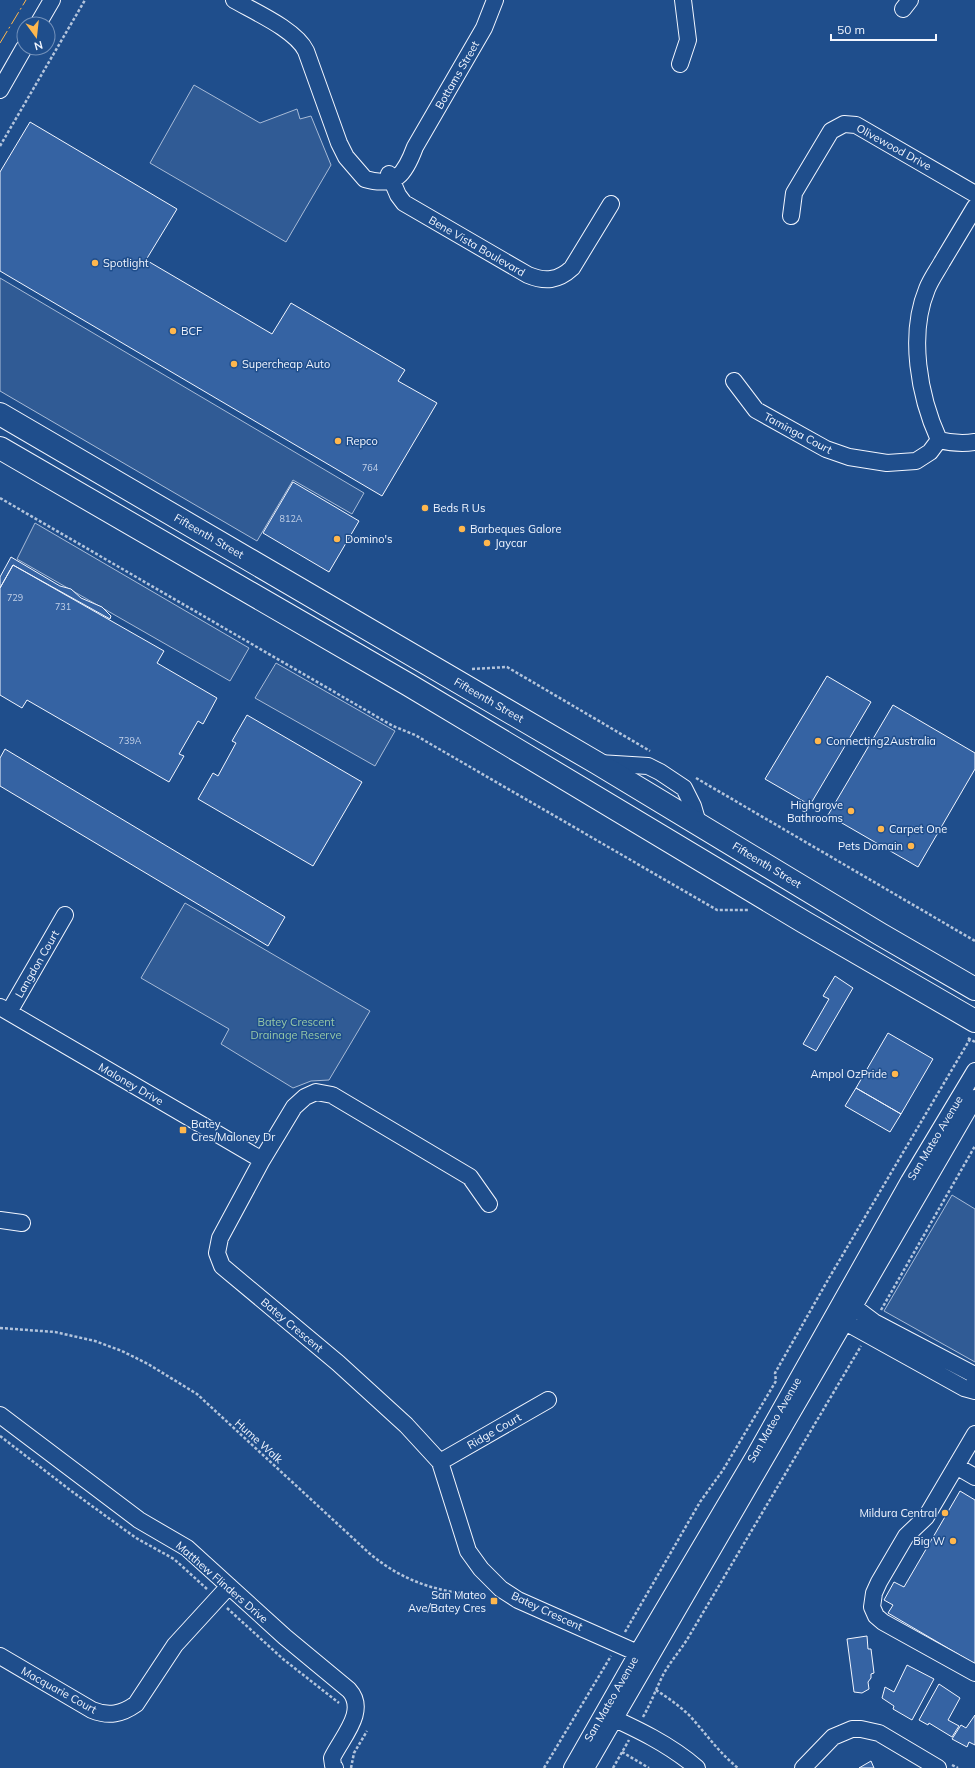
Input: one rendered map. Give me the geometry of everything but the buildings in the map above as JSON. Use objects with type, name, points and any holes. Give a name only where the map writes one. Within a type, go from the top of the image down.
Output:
[{"type":"highway","name":"Fifteenth Street","points":[[0,414],[598,763],[975,989]]},
{"type":"highway","points":[[0,448],[510,745],[804,922],[970,1032]]},
{"type":"highway","points":[[285,614],[299,589]]},
{"type":"highway","points":[[804,922],[820,897]]},
{"type":"street","points":[[43,16],[52,0]]},
{"type":"street","points":[[234,0],[290,33],[303,44],[339,143],[353,166],[375,175],[390,178]]},
{"type":"street","name":"Bottams Street","points":[[390,178],[415,147],[484,28],[494,0]]},
{"type":"street","points":[[680,64],[688,40],[683,0]]},
{"type":"street","points":[[0,90],[19,56]]},
{"type":"street","name":"Olivewood Drive","points":[[791,216],[794,193],[831,130],[844,124],[856,125],[975,194]]},
{"type":"street","name":"Bene Vista Boulevard","points":[[390,178],[398,195],[404,202],[413,208],[528,276],[547,280],[564,275],[572,268],[612,204]]},
{"type":"street","points":[[975,207],[927,288],[917,330],[916,352],[919,374],[932,425],[939,440],[950,443],[966,444],[975,442]]},
{"type":"street","name":"Taminga Court","points":[[734,381],[756,410],[826,450],[849,457],[887,463],[916,461],[930,452],[939,440]]},
{"type":"street","name":"Langdon Court","points":[[4,1010],[66,915]]},
{"type":"street","name":"Maloney Drive","points":[[4,1010],[262,1160]]},
{"type":"street","name":"San Mateo Avenue","points":[[572,1768],[608,1716],[913,1175],[975,1071]]},
{"type":"street","name":"Batey Crescent","points":[[489,1204],[470,1177],[332,1095],[316,1092],[305,1097],[294,1107],[262,1160],[220,1238],[217,1253],[222,1266],[338,1363],[406,1425],[440,1462],[468,1551],[481,1569],[501,1589],[518,1600],[614,1646],[643,1655]]},
{"type":"street","name":"San Mateo Avenue","points":[[643,1655],[854,1307],[975,1098]]},
{"type":"street","points":[[0,1220],[22,1223]]},
{"type":"street","points":[[854,1307],[871,1328],[964,1388],[975,1391]]},
{"type":"street","points":[[845,1322],[871,1328],[970,1373],[975,1377]]},
{"type":"street","name":"Ridge Court","points":[[440,1462],[548,1400]]},
{"type":"street","name":"Matthew Flinders Drive","points":[[0,1415],[139,1520],[186,1548],[310,1658],[349,1690],[356,1702],[355,1715]]},
{"type":"street","points":[[975,1434],[926,1516],[906,1536],[879,1582],[874,1593],[872,1607],[876,1616],[883,1622],[975,1673]]},
{"type":"street","points":[[956,1466],[975,1477]]},
{"type":"street","name":"Macquarie Court","points":[[0,1656],[92,1710],[108,1715],[118,1714],[136,1704],[175,1645],[229,1586]]},
{"type":"street","points":[[333,1768],[332,1758],[355,1715]]},
{"type":"street","points":[[608,1716],[636,1728],[665,1744],[697,1768]]},
{"type":"street","name":"San Mateo Avenue","points":[[586,1768],[608,1716]]},
{"type":"street","points":[[804,1768],[833,1737],[847,1730],[861,1728],[879,1733],[938,1768]]},
{"type":"path","points":[[0,146],[85,0]]},
{"type":"path","points":[[0,498],[393,726],[415,735],[717,910],[750,910]]},
{"type":"path","points":[[469,669],[506,667],[656,755]]},
{"type":"path","points":[[690,775],[975,941]]},
{"type":"path","points":[[970,1032],[975,1042]]},
{"type":"path","points":[[544,1768],[612,1654],[614,1646],[700,1502],[723,1470],[776,1381],[775,1373],[970,1032]]},
{"type":"path","points":[[613,1768],[653,1700],[656,1690],[668,1666],[688,1638],[871,1328],[975,1146]]},
{"type":"path","name":"Hume Walk","points":[[0,1328],[54,1332],[76,1336],[122,1351],[148,1364],[197,1394],[208,1403],[233,1428],[369,1553],[387,1567],[424,1586],[438,1590],[471,1594],[490,1593]]},
{"type":"path","points":[[217,1599],[308,1680],[355,1715]]},
{"type":"path","points":[[656,1690],[688,1714],[716,1748],[738,1768]]},
{"type":"path","points":[[351,1768],[354,1753],[367,1731]]},
{"type":"path","points":[[622,1752],[649,1768]]},
{"type":"shaded area","points":[[194,85],[260,123],[297,109],[300,119],[311,116],[331,165],[286,242],[150,163]]},
{"type":"shaded area","points":[[0,278],[364,493],[352,514],[293,480],[257,541],[0,391]]},
{"type":"shaded area","points":[[35,523],[249,648],[230,681],[17,559]]},
{"type":"shaded area","points":[[276,663],[395,731],[375,766],[255,698]]},
{"type":"shaded area","name":"Batey Crescent Drainage Reserve","points":[[185,903],[370,1011],[329,1080],[311,1081],[293,1088],[221,1044],[229,1029],[141,978]]},
{"type":"shaded area","points":[[952,1195],[975,1209],[975,1362],[884,1311]]},
{"type":"power","points":[[0,43],[26,0]]},
{"type":"place","name":"Spotlight","points":[[95,263]]},
{"type":"place","name":"BCF","points":[[173,331]]},
{"type":"place","name":"Supercheap Auto","points":[[234,364]]},
{"type":"place","name":"Repco","points":[[338,441]]},
{"type":"place","name":"Beds R Us","points":[[425,508]]},
{"type":"place","name":"Barbeques Galore","points":[[462,529]]},
{"type":"place","name":"Domino's","points":[[337,539]]},
{"type":"place","name":"Jaycar","points":[[487,543]]},
{"type":"place","name":"Connecting2Australia","points":[[818,741]]},
{"type":"place","name":"Highgrove Bathrooms","points":[[851,811]]},
{"type":"place","name":"Carpet One","points":[[881,829]]},
{"type":"place","name":"Pets Domain","points":[[911,846]]},
{"type":"place","name":"Ampol OzPride","points":[[895,1074]]},
{"type":"place","name":"Batey Cres/Maloney Dr","points":[[183,1130]]},
{"type":"place","name":"Mildura Central","points":[[945,1513]]},
{"type":"place","name":"Big W","points":[[953,1541]]},
{"type":"place","name":"San Mateo Ave/Batey Cres","points":[[494,1601]]}]
